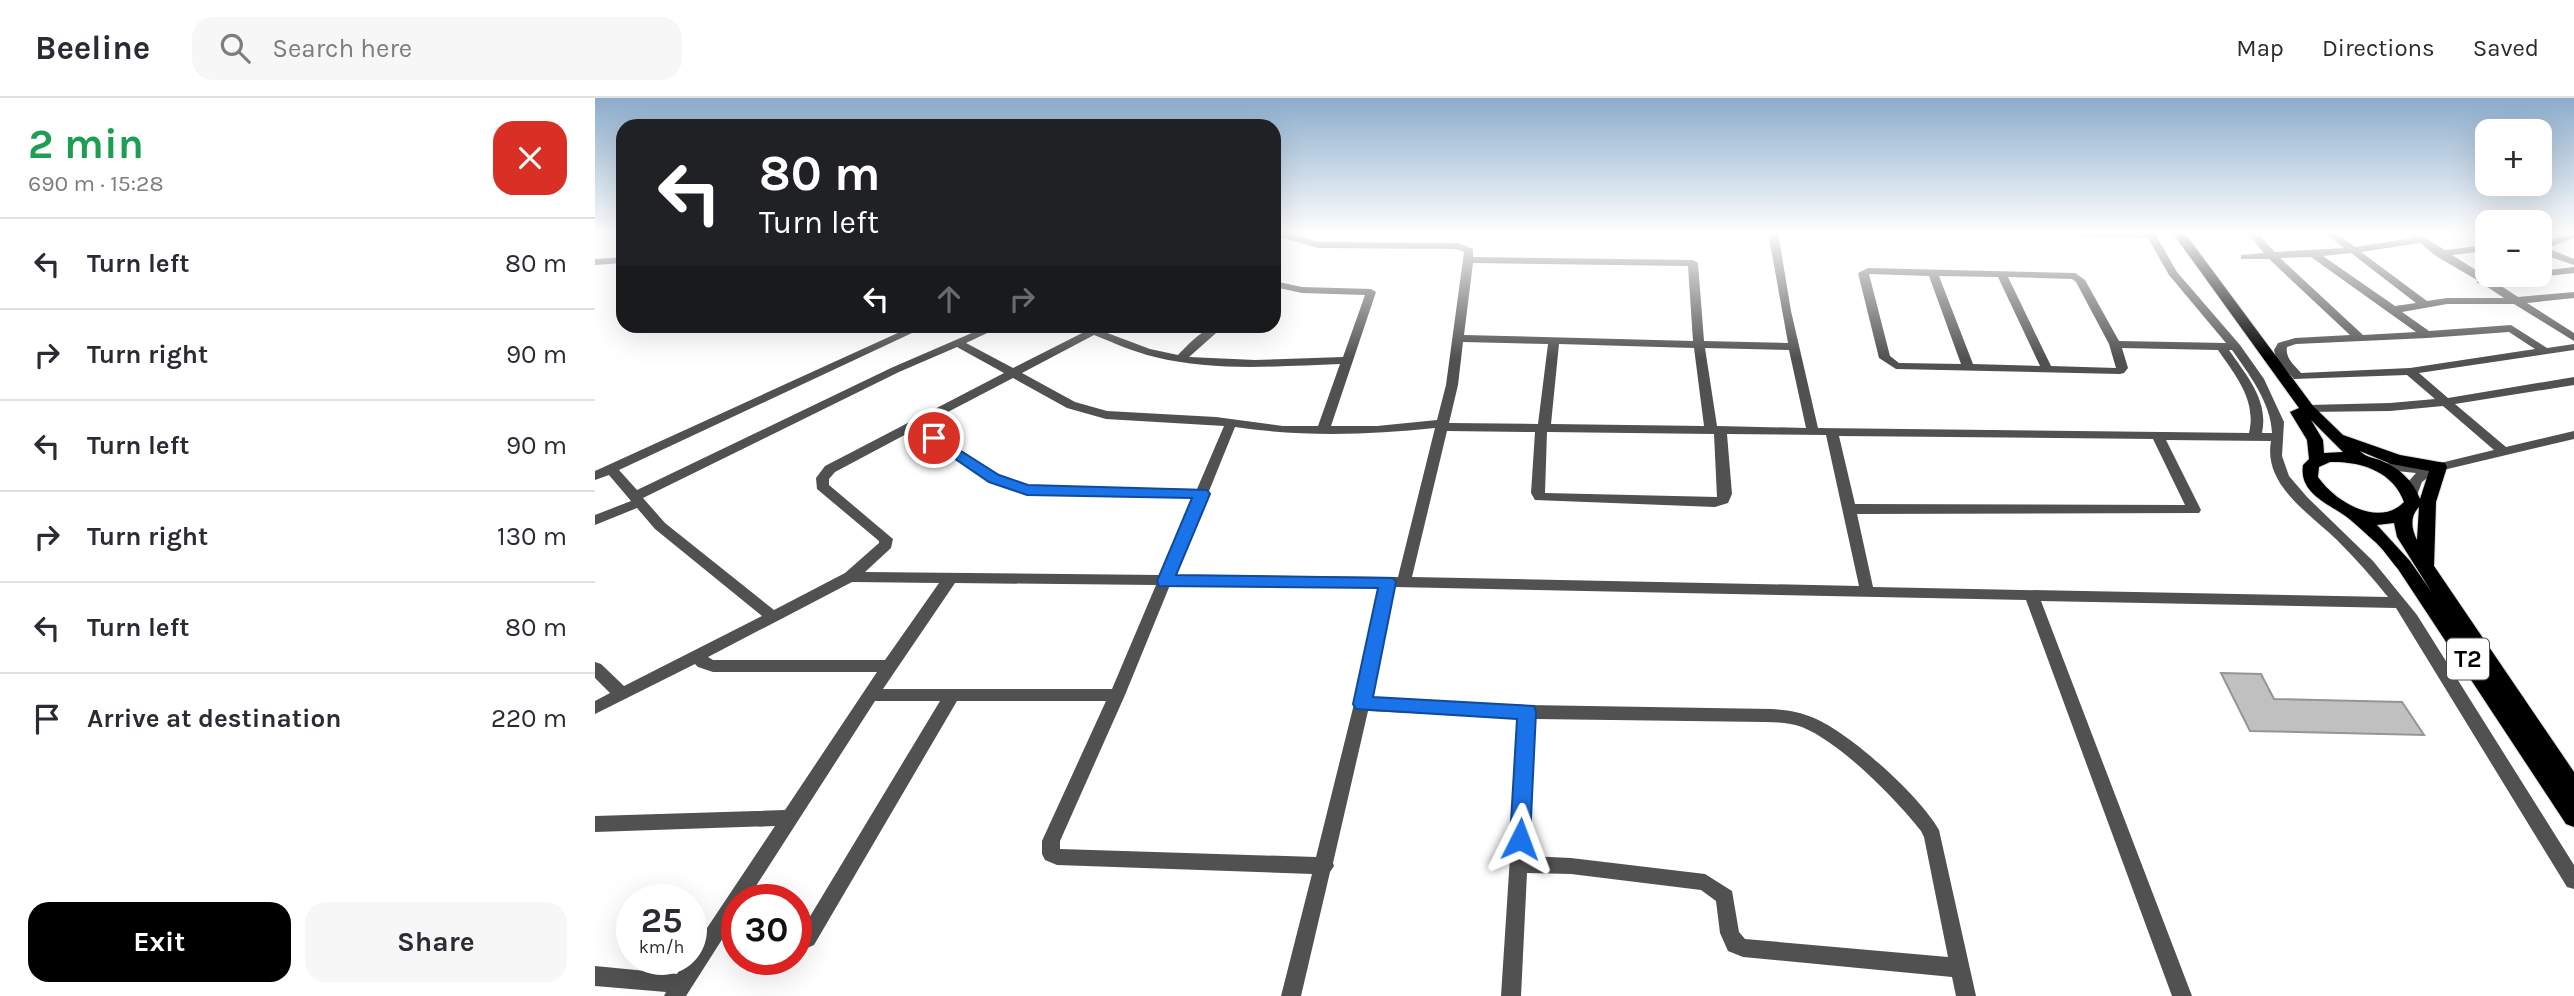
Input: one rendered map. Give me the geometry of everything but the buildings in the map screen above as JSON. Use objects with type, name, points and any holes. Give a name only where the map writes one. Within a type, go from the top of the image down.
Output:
[{"type":"main road","name":"T2","points":[[2188,274],[2306,423],[2315,440],[2317,459],[2309,468],[2310,481],[2322,495],[2350,512],[2383,539],[2404,565],[2574,817]]},
{"type":"main road","points":[[2209,274],[2308,409],[2359,459]]},
{"type":"main road","points":[[2320,423],[2354,444],[2397,460],[2435,468],[2428,502],[2425,565]]},
{"type":"main road","points":[[2317,459],[2339,456],[2377,465],[2399,479],[2411,495],[2413,503],[2405,515]]},
{"type":"main road","name":"T2","points":[[2350,512],[2385,519],[2405,515],[2403,523],[2406,537],[2481,654],[2574,789]]},
{"type":"street","points":[[1291,996],[1363,704],[1452,385],[1465,274]]},
{"type":"street","points":[[1555,340],[1542,429],[1538,493],[1540,497],[1715,503],[1723,500],[1725,494],[1699,344],[1694,274]]},
{"type":"street","points":[[1781,274],[1813,432]]},
{"type":"street","points":[[1863,274],[1885,358],[1896,366],[2120,371],[2122,363],[2115,344],[2078,278],[2072,275],[1995,274]]},
{"type":"street","points":[[1933,274],[1968,366]]},
{"type":"street","points":[[2001,274],[2047,369]]},
{"type":"street","points":[[2173,274],[2265,393],[2278,427],[2275,460],[2281,475],[2293,491],[2365,560],[2400,603],[2574,881]]},
{"type":"street","points":[[2291,274],[2360,338]]},
{"type":"street","points":[[2342,274],[2427,335]]},
{"type":"street","points":[[2384,274],[2425,305]]},
{"type":"street","points":[[1281,286],[1371,292],[1323,431]]},
{"type":"street","points":[[2491,287],[2574,338]]},
{"type":"street","points":[[1281,292],[1287,288]]},
{"type":"street","points":[[2393,310],[2461,300],[2513,301],[2574,295]]},
{"type":"street","points":[[2546,352],[2511,328],[2295,341],[2282,345],[2280,350],[2282,358],[2298,377],[2410,371],[2546,352],[2574,347]]},
{"type":"street","points":[[595,476],[906,333]]},
{"type":"street","points":[[595,520],[979,333]]},
{"type":"street","points":[[595,708],[850,577],[887,542],[822,486],[823,478],[830,469],[1088,333]]},
{"type":"street","points":[[1108,333],[1141,350],[1180,359],[1298,363],[1347,360]]},
{"type":"street","points":[[1180,359],[1209,333]]},
{"type":"street","points":[[1457,338],[1794,347]]},
{"type":"street","points":[[958,342],[1071,405],[1094,413],[1231,423],[1283,430],[1377,430],[1442,425],[1542,429],[2276,437]]},
{"type":"street","points":[[2115,344],[2228,347]]},
{"type":"street","points":[[2228,347],[2258,411],[2257,432],[2252,437]]},
{"type":"street","points":[[2410,371],[2504,452]]},
{"type":"street","points":[[2308,409],[2390,407],[2444,402],[2574,381]]},
{"type":"street","points":[[1231,423],[1117,695],[1051,841],[1051,854],[1057,857],[1325,866]]},
{"type":"street","points":[[914,425],[994,478],[1027,490],[1202,494]]},
{"type":"street","points":[[1832,433],[1867,590]]},
{"type":"street","points":[[2411,495],[2413,484],[2420,475],[2435,468],[2574,435]]},
{"type":"street","points":[[1849,509],[2194,510],[2158,437]]},
{"type":"street","points":[[2377,465],[2435,468]]},
{"type":"street","points":[[612,470],[660,526],[773,617]]},
{"type":"street","points":[[850,577],[1396,582],[2400,603]]},
{"type":"street","points":[[595,976],[678,990],[870,695],[950,579]]},
{"type":"street","points":[[2032,596],[2182,996]]},
{"type":"street","points":[[698,656],[703,663],[713,666],[889,667]]},
{"type":"street","points":[[595,668],[621,693]]},
{"type":"street","points":[[870,695],[1117,695]]},
{"type":"street","points":[[812,931],[952,696]]},
{"type":"street","points":[[1363,704],[1527,712],[1765,715],[1789,717],[1812,724],[1834,738],[1927,825],[1933,836],[1966,996]]},
{"type":"street","points":[[1511,996],[1527,712]]},
{"type":"street","points":[[595,824],[790,818]]},
{"type":"street","points":[[1518,864],[1571,866],[1705,882],[1725,897],[1730,933],[1735,944],[1743,948],[1959,968]]},
{"type":"route","points":[[934,438],[994,478],[1027,490],[1202,494],[1165,581],[1388,582],[1363,704],[1527,712],[1520,839]]}]
